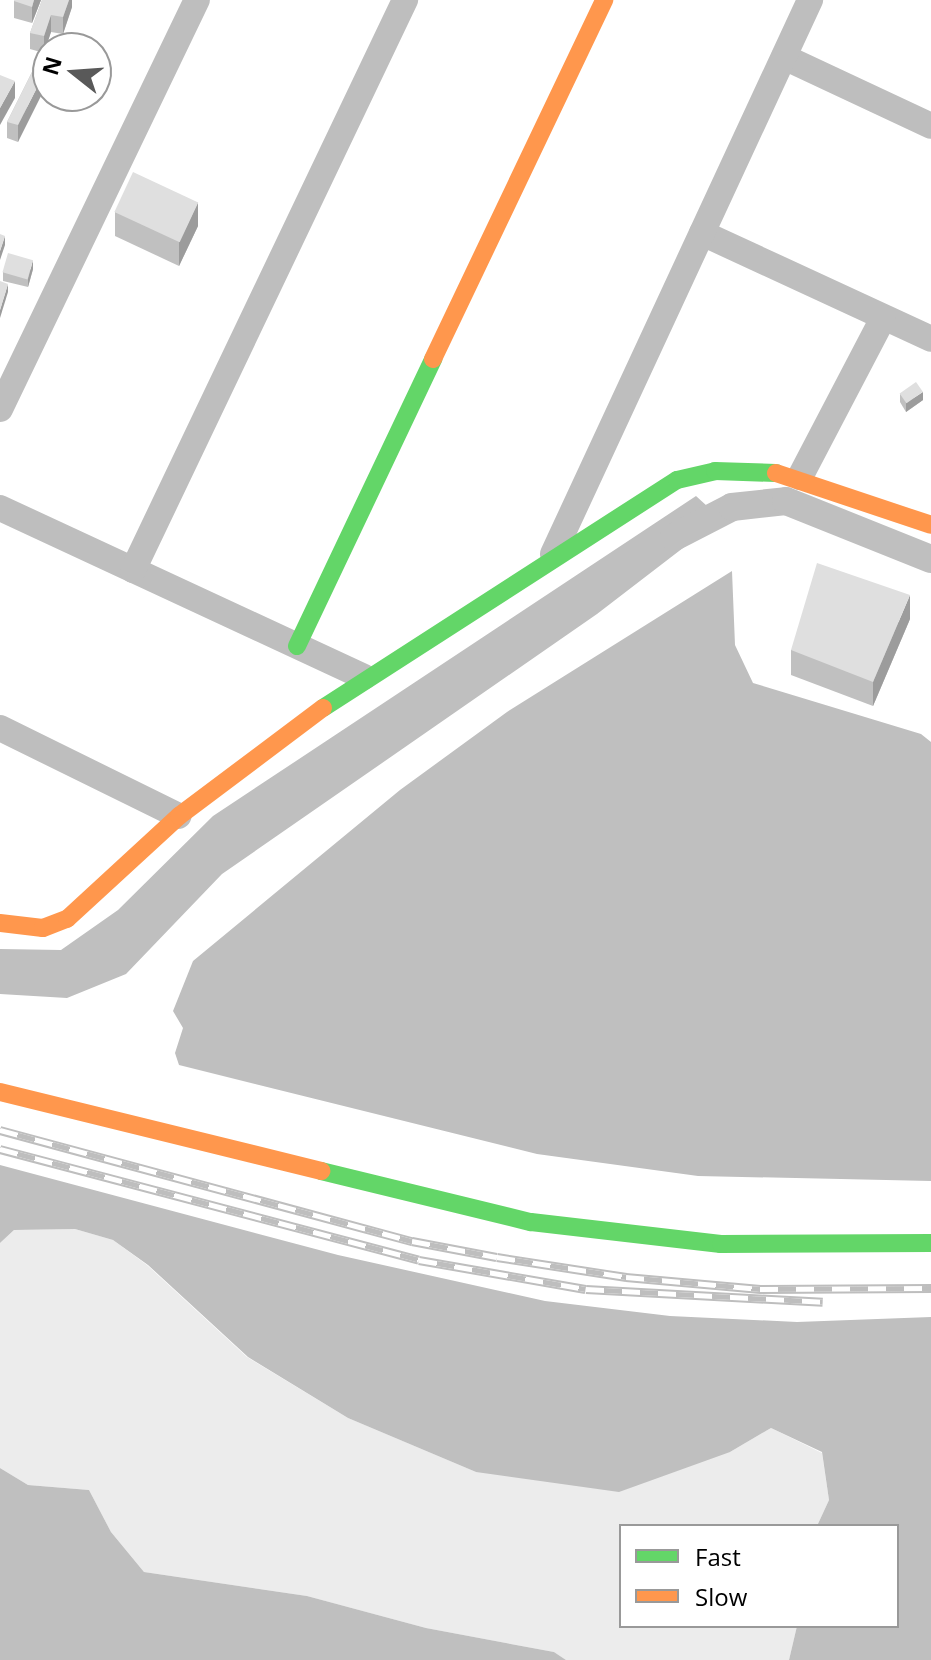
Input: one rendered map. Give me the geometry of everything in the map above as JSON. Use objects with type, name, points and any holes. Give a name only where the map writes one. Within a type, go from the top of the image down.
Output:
[{"type":"street","points":[[0,409],[197,0]]},
{"type":"street","points":[[133,570],[405,0]]},
{"type":"street","points":[[297,646],[604,0]]},
{"type":"street","points":[[553,554],[810,0]]},
{"type":"street","points":[[784,57],[931,126]]},
{"type":"street","points":[[702,233],[931,339]]},
{"type":"street","points":[[800,477],[883,318]]},
{"type":"street","points":[[0,923],[43,928],[67,919],[179,816],[364,677],[553,554],[677,480],[740,470],[800,477],[931,525]]},
{"type":"street","points":[[0,508],[364,677]]},
{"type":"street","points":[[0,728],[179,816]]},
{"type":"street","points":[[0,1092],[531,1222],[721,1244],[931,1243]]},
{"type":"shaded area","points":[[696,496],[707,506],[709,528],[597,614],[222,874],[126,974],[67,998],[0,994],[0,949],[61,950],[118,910],[213,816]]},
{"type":"shaded area","points":[[732,571],[735,645],[753,683],[921,734],[931,742],[931,1181],[698,1176],[537,1154],[179,1065],[175,1053],[183,1028],[173,1011],[193,961],[400,790],[507,712]]},
{"type":"shaded area","points":[[0,1165],[338,1255],[545,1301],[670,1316],[797,1322],[931,1317],[931,1660],[789,1660],[797,1628],[899,1628],[899,1524],[818,1524],[829,1500],[822,1452],[771,1428],[730,1452],[619,1492],[476,1472],[348,1418],[248,1357],[148,1265],[113,1240],[75,1229],[14,1230],[0,1243]]},
{"type":"shaded area","points":[[75,1229],[113,1240],[147,1265],[247,1357],[348,1418],[476,1472],[730,1452],[771,1428],[822,1453],[829,1500],[818,1524],[619,1524],[619,1628],[797,1628],[789,1660],[566,1660],[554,1652],[426,1628],[307,1596],[144,1572],[111,1532],[89,1490],[28,1485],[0,1468],[0,1243],[14,1230]]},
{"type":"shaded area","points":[[0,1468],[28,1485],[89,1490],[111,1532],[144,1572],[307,1596],[426,1628],[554,1652],[566,1660],[0,1660]]},
{"type":"building","points":[[14,0],[34,0],[32,7]]},
{"type":"building","points":[[42,0],[69,0],[63,17],[51,15],[45,32],[30,33]]},
{"type":"building","points":[[32,72],[32,97],[18,125],[7,122]]},
{"type":"building","points":[[0,75],[15,81],[0,108]]},
{"type":"building","points":[[133,172],[198,202],[180,242],[114,212]]},
{"type":"building","points":[[0,234],[5,236],[0,251]]},
{"type":"building","points":[[8,253],[33,260],[27,279],[2,272]]},
{"type":"building","points":[[0,281],[8,284],[0,310]]},
{"type":"building","points":[[916,382],[923,392],[906,403],[900,393]]},
{"type":"building","points":[[817,563],[910,595],[873,682],[791,650]]},
{"type":"waterway","points":[[674,537],[732,507],[786,501],[931,559]]},
{"type":"railway","points":[[0,1130],[412,1241],[497,1257],[626,1277],[760,1289],[931,1288]]},
{"type":"railway","points":[[0,1149],[419,1260],[586,1289],[823,1302]]},
{"type":"traffic: fast","points":[[297,646],[433,359]]},
{"type":"traffic: fast","points":[[323,708],[677,480],[715,471],[776,473]]},
{"type":"traffic: fast","points":[[321,1171],[531,1222],[721,1244],[931,1243]]},
{"type":"traffic: slow","points":[[433,359],[604,0]]},
{"type":"traffic: slow","points":[[776,473],[931,525]]},
{"type":"traffic: slow","points":[[0,923],[43,928],[67,919],[179,816],[323,708]]},
{"type":"traffic: slow","points":[[0,1092],[321,1171]]}]
